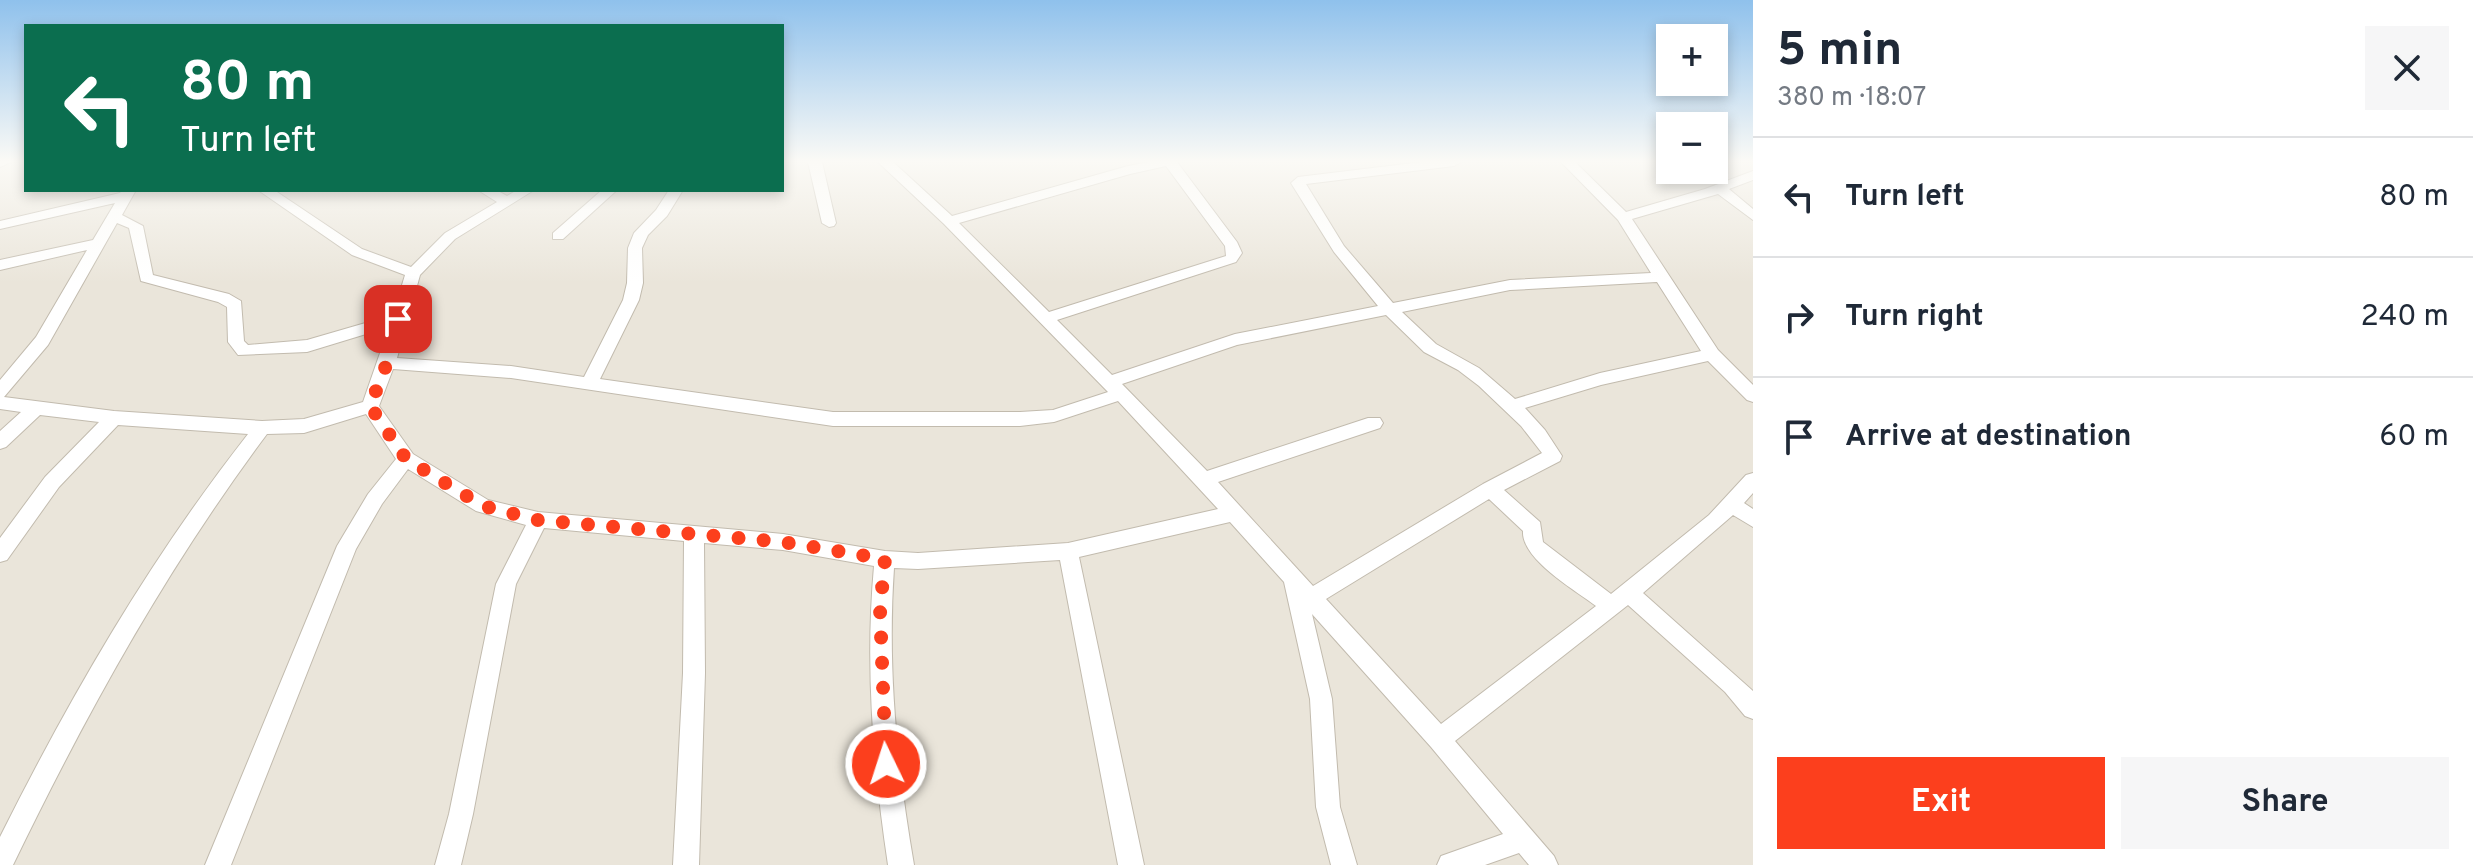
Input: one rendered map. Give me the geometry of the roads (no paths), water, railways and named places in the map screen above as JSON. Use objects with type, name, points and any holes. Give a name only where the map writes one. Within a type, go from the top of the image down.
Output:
[{"type":"street","points":[[0,225],[90,202]]},
{"type":"street","points":[[0,392],[42,341],[122,202]]},
{"type":"street","points":[[283,202],[357,252],[413,273]]},
{"type":"street","points":[[370,406],[387,363],[413,273],[450,236],[508,202]]},
{"type":"street","points":[[558,236],[596,202]]},
{"type":"street","points":[[590,382],[631,300],[635,283],[635,248],[641,233],[668,202]]},
{"type":"street","points":[[824,202],[829,223]]},
{"type":"street","points":[[929,202],[1203,480],[1439,739],[1545,865]]},
{"type":"street","points":[[949,221],[1014,202]]},
{"type":"street","points":[[1046,318],[1231,259],[1235,253],[1232,245],[1199,202]]},
{"type":"street","points":[[1308,202],[1318,221],[1389,308],[1429,348],[1466,367],[1511,406],[1553,456],[1490,489],[1310,598]]},
{"type":"street","points":[[1608,202],[1623,217],[1712,354],[1753,396]]},
{"type":"street","points":[[1623,217],[1671,202]]},
{"type":"street","points":[[1736,202],[1753,216]]},
{"type":"street","points":[[115,217],[136,226],[146,278],[223,298],[235,305],[236,342],[244,351],[307,346],[398,319]]},
{"type":"street","points":[[0,265],[100,243]]},
{"type":"street","points":[[387,363],[511,372],[802,415],[878,420],[1020,419],[1054,416],[1235,340],[1510,285],[1661,277]]},
{"type":"street","points":[[1511,406],[1600,379],[1712,354]]},
{"type":"street","points":[[0,403],[114,418],[262,428],[304,426],[370,406]]},
{"type":"street","points":[[0,442],[38,406]]},
{"type":"street","points":[[370,406],[406,459],[483,506],[538,520],[783,542],[885,559],[967,560],[1068,551],[1233,513]]},
{"type":"street","points":[[0,554],[52,482],[114,418]]},
{"type":"street","points":[[1203,480],[1374,423]]},
{"type":"street","points":[[0,864],[107,657],[212,495],[262,428]]},
{"type":"street","points":[[218,865],[347,546],[375,499],[406,459]]},
{"type":"street","points":[[1439,739],[1620,599],[1732,505],[1753,480]]},
{"type":"street","points":[[1490,489],[1533,528],[1532,541],[1536,548],[1620,599],[1733,685],[1753,708]]},
{"type":"street","points":[[1732,505],[1753,519]]},
{"type":"street","points":[[448,865],[474,751],[506,584],[538,520]]},
{"type":"street","points":[[686,865],[694,673],[694,533]]},
{"type":"street","points":[[1068,551],[1131,865]]},
{"type":"street","points":[[885,559],[880,609],[882,708],[888,793],[901,865]]},
{"type":"street","points":[[1293,578],[1321,699],[1328,807],[1344,865]]},
{"type":"street","points":[[1450,865],[1523,839]]}]
